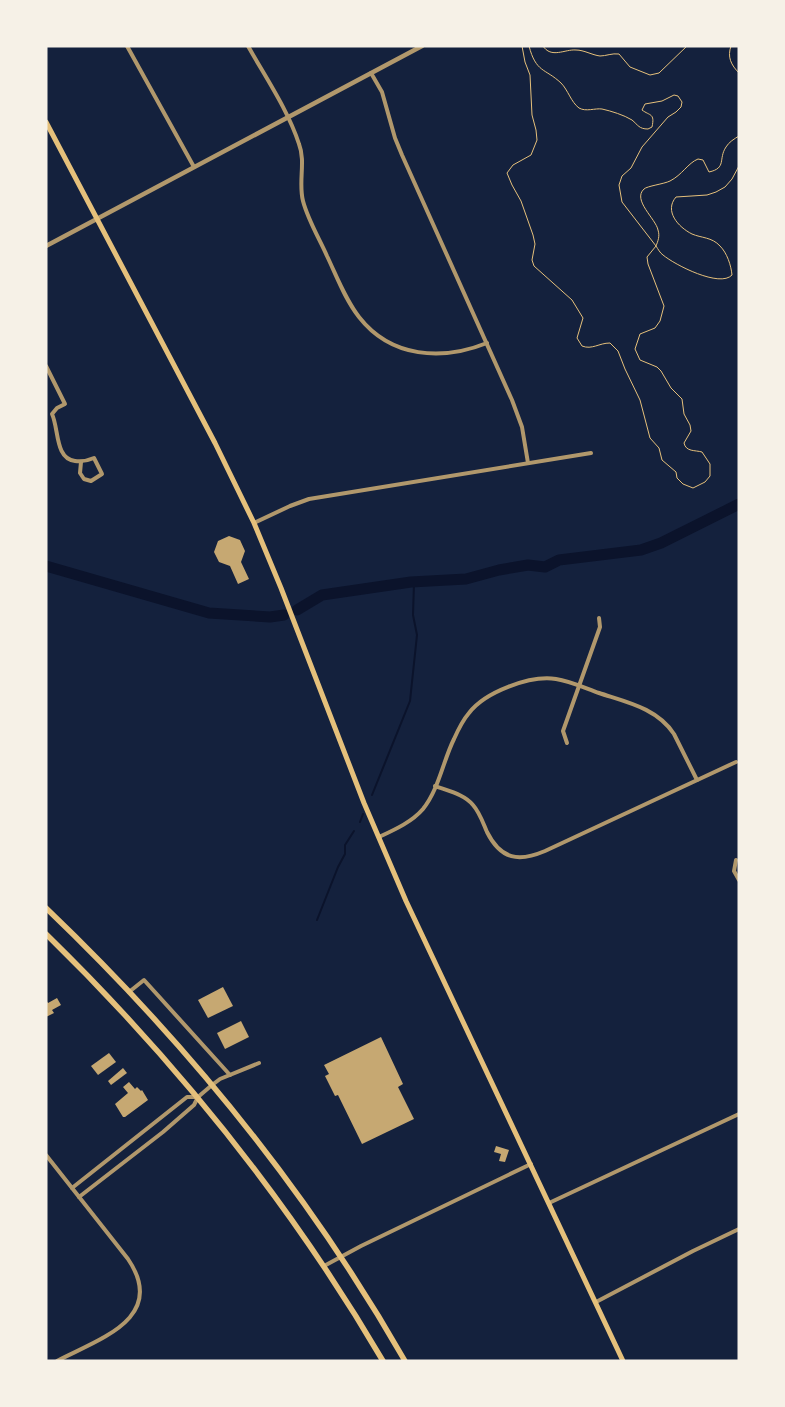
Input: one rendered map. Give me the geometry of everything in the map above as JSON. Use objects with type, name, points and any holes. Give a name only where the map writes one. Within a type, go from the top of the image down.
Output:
[{"type":"highway","points":[[46,908],[130,992],[212,1085],[274,1163],[341,1257],[405,1361]]},
{"type":"highway","points":[[46,934],[124,1014],[198,1097],[277,1199],[324,1266],[383,1361]]},
{"type":"main road","points":[[46,122],[215,443],[254,523],[379,838],[426,944],[623,1361]]},
{"type":"street","points":[[128,46],[194,167]]},
{"type":"street","points":[[248,46],[297,137],[302,154],[301,193],[306,208],[347,298],[367,326],[376,334],[397,346],[426,354],[450,354],[487,343]]},
{"type":"street","points":[[46,246],[422,46]]},
{"type":"street","points":[[371,73],[382,92],[395,138],[402,155],[518,414],[528,463]]},
{"type":"street","points":[[46,366],[65,404],[57,408],[52,414],[56,423],[61,453],[69,461],[81,462],[94,458],[102,474],[92,481],[84,479],[80,473],[81,462]]},
{"type":"street","points":[[254,523],[309,499],[591,453]]},
{"type":"street","points":[[567,743],[563,731],[600,627],[600,618]]},
{"type":"street","points":[[379,838],[397,829],[419,813],[429,800],[461,725],[470,712],[488,697],[519,684],[546,678],[557,679],[640,707],[664,721],[674,734],[697,780]]},
{"type":"street","points":[[435,786],[469,801],[478,812],[492,841],[501,851],[508,856],[525,858],[546,851],[736,762]]},
{"type":"street","points":[[736,860],[734,871],[739,880]]},
{"type":"street","points":[[130,992],[144,980],[230,1075]]},
{"type":"street","points":[[79,1197],[163,1132],[194,1105],[198,1097],[212,1085],[230,1075],[259,1064]]},
{"type":"street","points":[[72,1188],[187,1097],[198,1097]]},
{"type":"street","points":[[549,1203],[739,1114]]},
{"type":"street","points":[[46,1155],[132,1265],[139,1280],[140,1296],[135,1311],[124,1324],[111,1333],[57,1361]]},
{"type":"street","points":[[324,1266],[531,1164]]},
{"type":"street","points":[[596,1302],[739,1229]]},
{"type":"path","points":[[522,46],[524,62],[530,75],[532,115],[537,140],[531,155],[513,164],[507,173],[521,201],[534,235],[535,244],[532,260],[538,270],[564,292],[579,310],[583,318],[578,334],[578,342],[587,348],[610,343],[618,351],[624,369],[640,400],[650,438],[659,448],[662,460],[676,472],[677,478],[683,484],[694,488],[705,482],[710,476],[710,464],[702,452],[688,450],[685,447],[684,443],[691,431],[684,414],[682,399],[671,388],[662,371],[656,366],[640,360],[636,349],[640,334],[655,328],[664,306],[653,281],[647,257],[656,246],[659,237],[658,230],[642,204],[641,195],[642,190],[646,187],[659,186],[670,181],[698,159],[703,160],[709,172],[716,171],[720,167],[725,148],[739,136]]},
{"type":"path","points":[[530,46],[536,64],[542,71],[560,82],[579,108],[587,110],[602,109],[624,117],[637,126],[648,130],[652,127],[653,117],[642,110],[642,106],[650,102],[662,101],[674,95],[678,96],[682,102],[681,107],[668,118],[642,147],[631,168],[622,176],[619,185],[622,202],[661,254],[687,270],[723,280],[732,275],[731,268],[721,246],[714,241],[693,234],[685,229],[674,217],[671,212],[671,206],[676,196],[707,195],[721,190],[732,179],[739,166]]},
{"type":"path","points":[[543,46],[552,53],[575,50],[600,56],[612,53],[620,54],[630,67],[650,75],[659,73],[687,46]]},
{"type":"path","points":[[731,46],[730,60],[739,73]]},
{"type":"building","points":[[229,536],[240,540],[245,551],[241,562],[249,579],[238,584],[230,566],[219,562],[214,552],[218,541]]},
{"type":"building","points":[[223,987],[233,1006],[208,1018],[198,1000]]},
{"type":"building","points":[[57,998],[61,1005],[52,1010],[54,1013],[46,1017],[46,1000],[48,1003]]},
{"type":"building","points":[[241,1021],[249,1037],[225,1049],[217,1033]]},
{"type":"building","points":[[381,1037],[403,1084],[398,1087],[414,1119],[362,1144],[338,1095],[335,1096],[325,1076],[329,1074],[324,1065]]},
{"type":"building","points":[[109,1053],[116,1062],[98,1075],[91,1066]]},
{"type":"building","points":[[123,1068],[127,1073],[111,1085],[108,1081]]},
{"type":"building","points":[[129,1082],[135,1089],[137,1087],[142,1090],[148,1100],[123,1117],[115,1104],[128,1093],[123,1087]]},
{"type":"building","points":[[496,1146],[509,1150],[505,1162],[499,1161],[501,1154],[494,1152]]},
{"type":"waterway","points":[[297,610],[322,595],[411,582],[466,579],[499,570],[528,565],[545,567],[559,560],[641,550],[661,543],[739,504]]},
{"type":"waterway","points":[[46,566],[209,613],[270,617],[284,615]]},
{"type":"waterway","points":[[372,795],[410,701],[417,635],[413,615],[414,583]]},
{"type":"waterway","points":[[360,822],[363,814]]},
{"type":"waterway","points":[[317,920],[345,854],[345,845],[354,831]]}]
